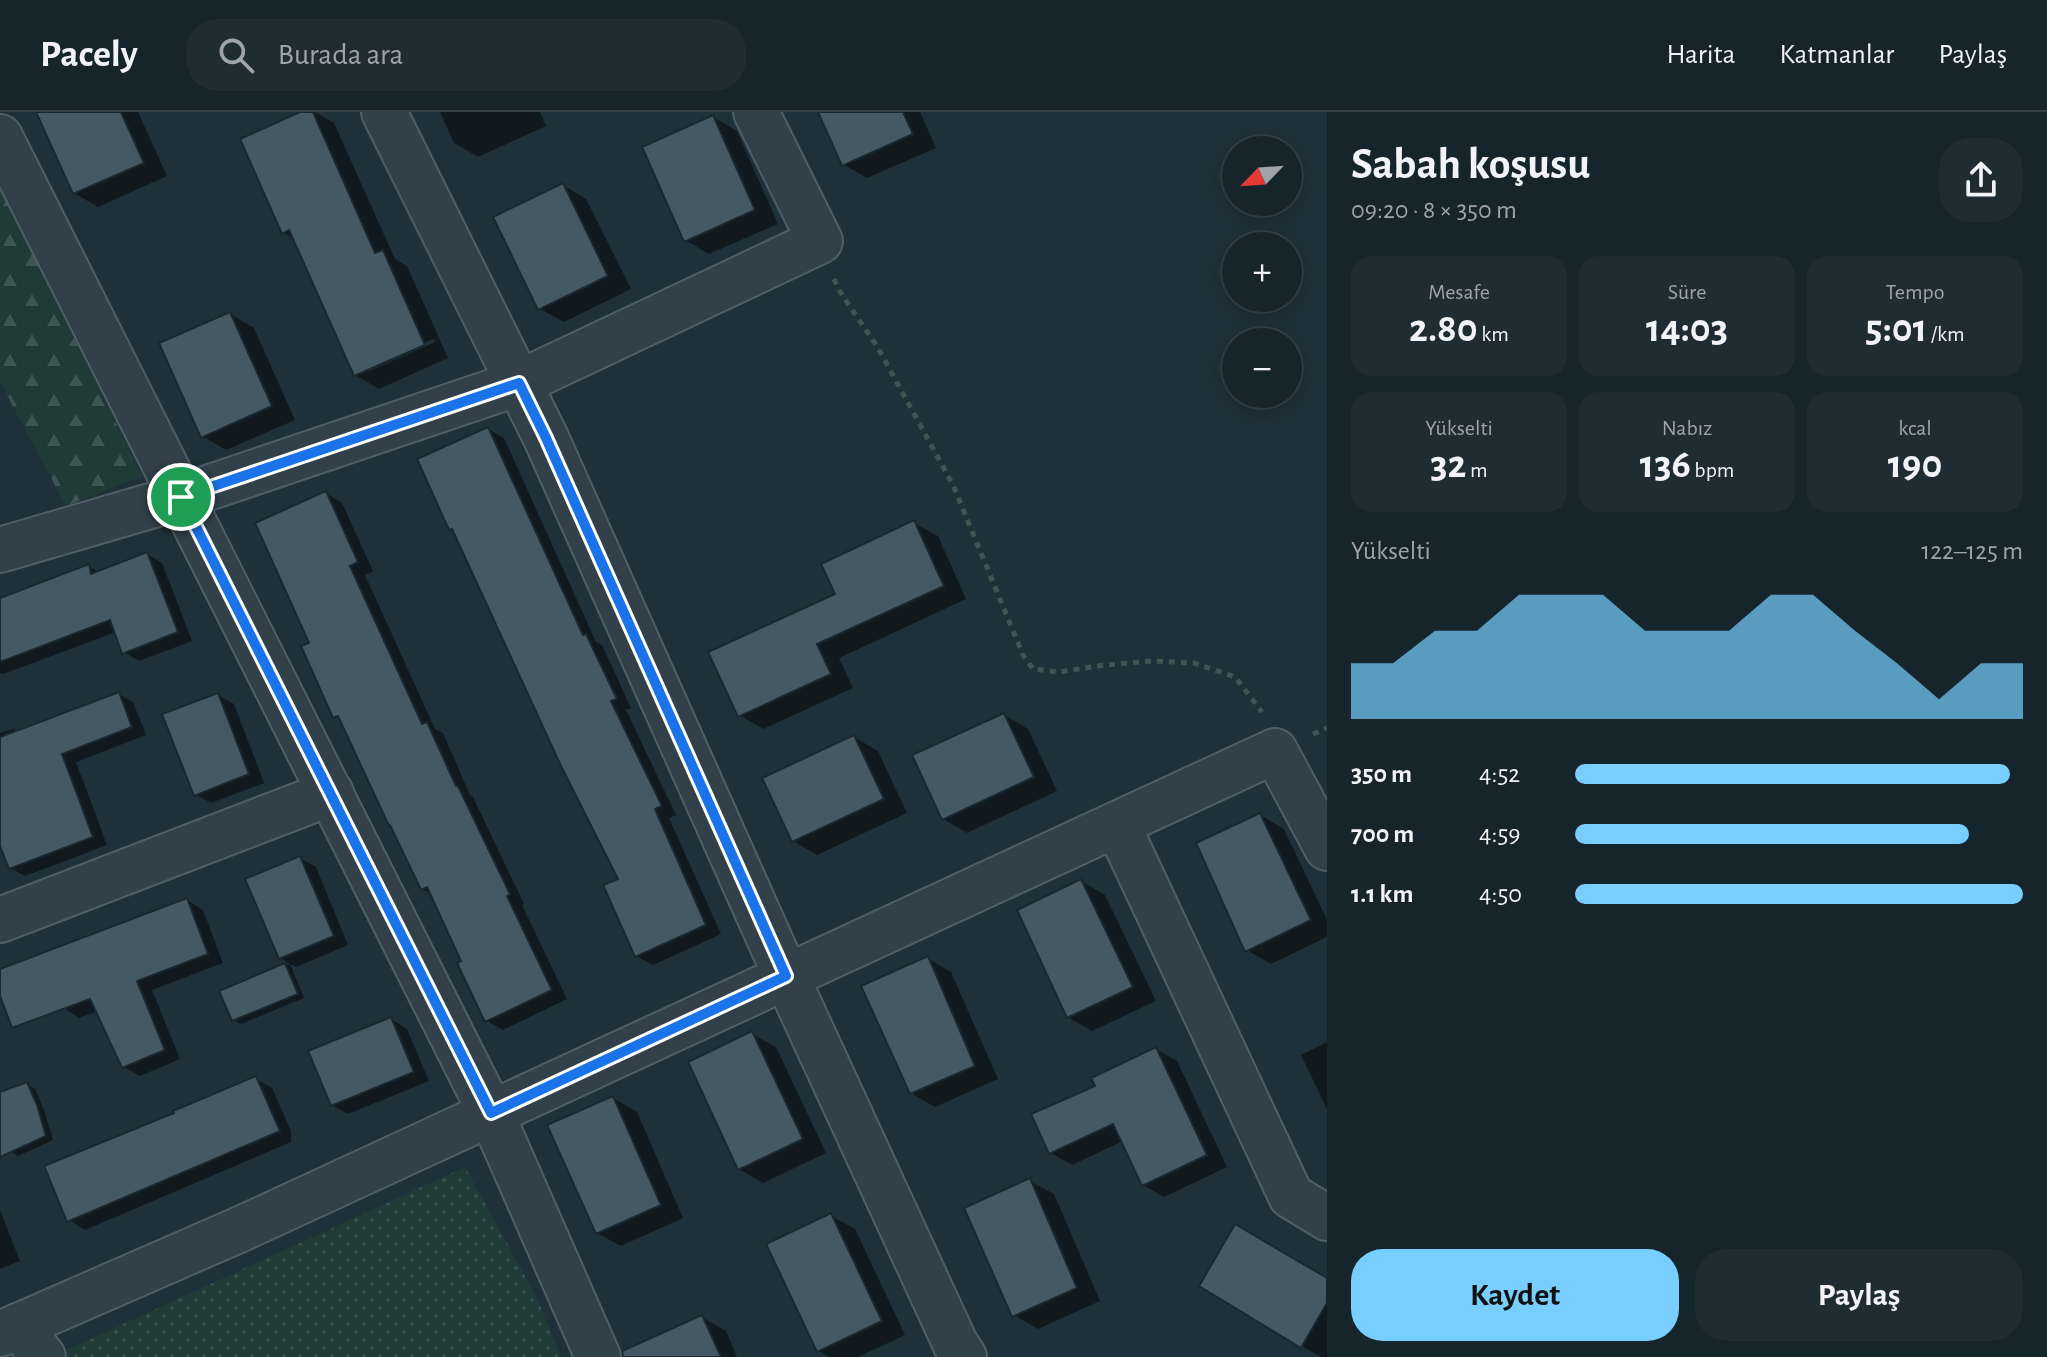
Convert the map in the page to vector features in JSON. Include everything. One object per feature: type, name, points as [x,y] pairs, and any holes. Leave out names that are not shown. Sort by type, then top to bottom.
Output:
[{"type":"street","points":[[384,112],[546,438],[786,976],[964,1357]]},
{"type":"street","points":[[0,550],[181,497],[519,383],[820,241],[756,112]]},
{"type":"street","points":[[0,137],[491,1113],[598,1357]]},
{"type":"street","points":[[21,1339],[243,1228],[1275,751],[1327,848]]},
{"type":"street","points":[[0,920],[331,793]]},
{"type":"street","points":[[1117,824],[1291,1196],[1327,1218]]},
{"type":"path","points":[[820,241],[839,290],[878,348],[953,485],[1023,655],[1033,669],[1059,672],[1152,661],[1194,663],[1235,677],[1262,710],[1275,751],[1327,728]]},
{"type":"green space","points":[[0,187],[142,476],[66,506],[0,382]]},
{"type":"green space","points":[[465,1167],[537,1298],[561,1357],[68,1357],[67,1350]]},
{"type":"building","points":[[36,112],[121,112],[144,163],[73,194]]},
{"type":"building","points":[[300,112],[313,112],[375,253],[383,250],[425,345],[354,376],[289,230],[282,234],[240,139]]},
{"type":"building","points":[[818,112],[903,112],[913,134],[842,166]]},
{"type":"building","points":[[713,115],[755,210],[684,242],[642,147]]},
{"type":"building","points":[[563,183],[608,276],[538,310],[493,217]]},
{"type":"building","points":[[230,312],[272,406],[201,438],[159,343]]},
{"type":"building","points":[[488,427],[583,635],[586,634],[617,699],[611,701],[662,806],[655,809],[706,925],[635,957],[603,885],[618,879],[561,766],[417,459]]},
{"type":"building","points":[[326,491],[358,562],[350,566],[422,724],[427,722],[510,894],[507,896],[552,990],[485,1022],[457,963],[461,961],[427,887],[421,890],[338,716],[333,718],[301,646],[309,643],[255,523]]},
{"type":"building","points":[[914,520],[944,586],[817,644],[831,674],[738,717],[708,652],[835,594],[821,564]]},
{"type":"building","points":[[147,552],[178,632],[122,654],[110,620],[0,662],[0,598],[89,564],[91,574]]},
{"type":"building","points":[[119,692],[132,727],[62,754],[93,837],[9,869],[0,846],[0,737]]},
{"type":"building","points":[[218,693],[249,774],[194,796],[162,714]]},
{"type":"building","points":[[1004,713],[1034,777],[942,820],[912,755]]},
{"type":"building","points":[[854,735],[884,799],[792,842],[762,778]]},
{"type":"building","points":[[1260,813],[1311,920],[1245,952],[1196,843]]},
{"type":"building","points":[[300,856],[334,936],[279,959],[245,879]]},
{"type":"building","points":[[1081,879],[1133,987],[1067,1018],[1017,910]]},
{"type":"building","points":[[187,898],[208,954],[137,981],[165,1050],[122,1068],[90,999],[12,1028],[0,996],[0,969]]},
{"type":"building","points":[[928,956],[975,1066],[910,1094],[861,986]]},
{"type":"building","points":[[285,963],[298,994],[232,1021],[219,991]]},
{"type":"building","points":[[391,1017],[414,1072],[331,1106],[308,1051]]},
{"type":"building","points":[[752,1031],[803,1139],[738,1170],[688,1062]]},
{"type":"building","points":[[1156,1047],[1207,1155],[1142,1186],[1113,1124],[1049,1154],[1031,1114],[1095,1086],[1091,1078]]},
{"type":"building","points":[[256,1076],[280,1131],[67,1222],[44,1166]]},
{"type":"building","points":[[27,1082],[46,1136],[0,1157],[0,1092]]},
{"type":"building","points":[[613,1096],[661,1205],[596,1234],[547,1125]]},
{"type":"building","points":[[1030,1178],[1077,1288],[1012,1317],[964,1208]]},
{"type":"building","points":[[831,1213],[882,1321],[817,1352],[766,1244]]},
{"type":"building","points":[[1235,1224],[1327,1278],[1327,1303],[1301,1348],[1199,1286]]},
{"type":"building","points":[[702,1315],[721,1357],[623,1357],[622,1351]]},
{"type":"route","points":[[519,383],[786,976],[491,1113],[181,497],[519,383]]}]
